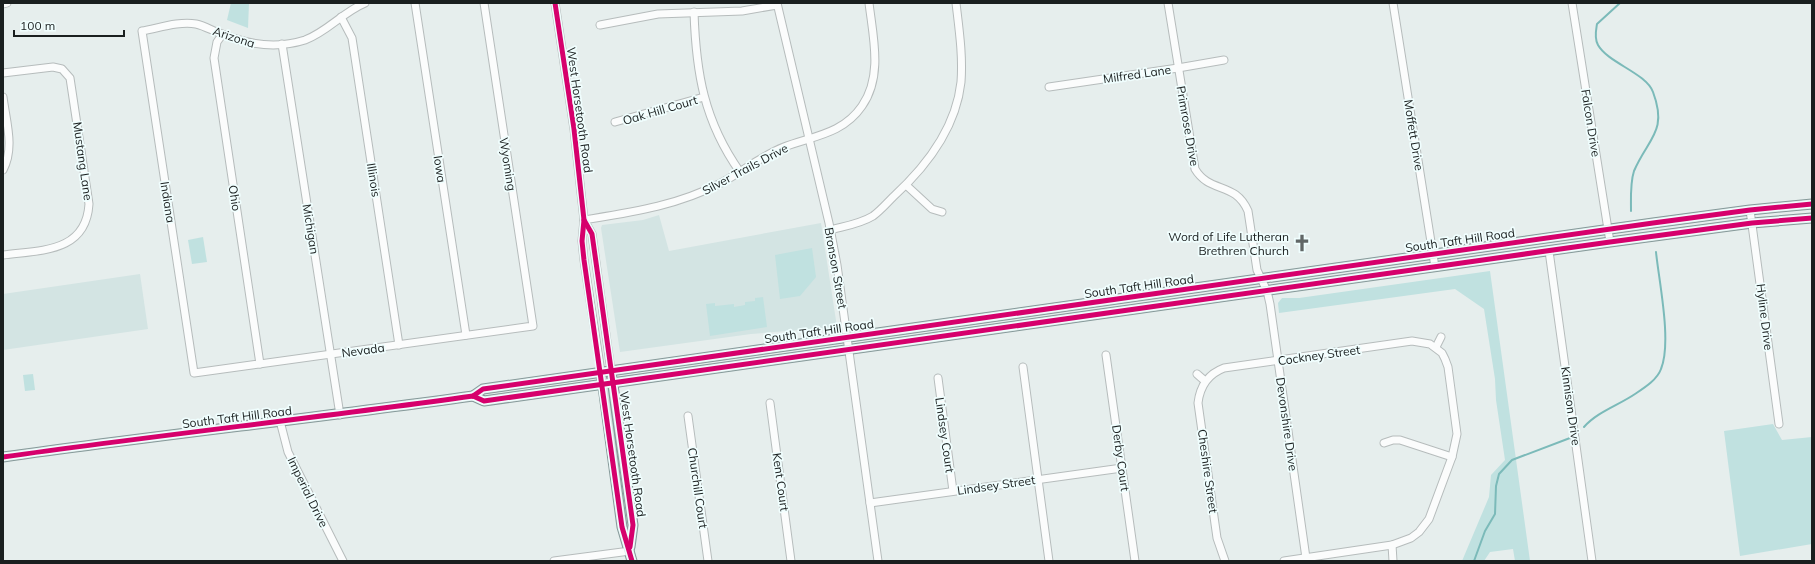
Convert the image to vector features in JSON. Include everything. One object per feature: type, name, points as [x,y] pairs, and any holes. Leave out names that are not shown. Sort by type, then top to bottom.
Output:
[{"type":"main road","name":"South Taft Hill Road","points":[[3,457],[154,436],[340,415],[473,396],[483,388],[1750,210],[1812,204]]},
{"type":"main road","name":"South Taft Hill Road","points":[[473,396],[484,401],[1610,242],[1812,218]]},
{"type":"main road","name":"West Horsetooth Road","points":[[611,370],[633,525],[630,551]]},
{"type":"main road","name":"West Horsetooth Road","points":[[601,372],[622,527],[632,561]]},
{"type":"street","points":[[3,4],[7,3]]},
{"type":"street","name":"Arizona","points":[[142,31],[185,24],[196,24],[251,44],[282,44],[304,40],[313,36],[365,3]]},
{"type":"street","name":"Iowa","points":[[415,3],[466,335]]},
{"type":"street","name":"Wyoming","points":[[484,3],[533,326]]},
{"type":"street","name":"West Horsetooth Road","points":[[555,3],[574,129],[584,220],[582,241],[601,372]]},
{"type":"street","name":"Silver Trails Drive","points":[[584,220],[637,212],[679,201],[714,186],[784,147],[827,134],[843,126],[856,114],[868,97],[874,77],[875,67],[869,3]]},
{"type":"street","points":[[830,230],[859,223],[874,215],[906,185],[930,158],[945,134],[955,109],[961,83],[962,55],[956,3]]},
{"type":"street","name":"Primrose Drive","points":[[1168,3],[1195,169],[1204,181],[1211,185],[1229,190],[1236,194],[1245,204],[1248,211],[1257,270],[1267,291]]},
{"type":"street","name":"Moffett Drive","points":[[1393,3],[1435,267]]},
{"type":"street","name":"Falcon Drive","points":[[1572,3],[1610,242]]},
{"type":"street","points":[[600,25],[658,14],[742,11],[777,4]]},
{"type":"street","name":"Bronson Street","points":[[777,4],[830,230],[848,337],[878,561]]},
{"type":"street","points":[[694,12],[695,50],[704,97],[721,140],[740,172]]},
{"type":"street","name":"Illinois","points":[[341,17],[352,38],[399,345]]},
{"type":"street","name":"Indiana","points":[[142,31],[194,373]]},
{"type":"street","name":"Ohio","points":[[222,34],[217,42],[214,58],[260,364]]},
{"type":"street","name":"Michigan","points":[[282,44],[340,415]]},
{"type":"street","name":"Milfred Lane","points":[[1049,87],[1224,60]]},
{"type":"street","name":"Mustang Lane","points":[[3,73],[53,67],[62,70],[70,78],[89,204],[89,212],[84,225],[78,235],[71,241],[56,247],[3,255]]},
{"type":"street","points":[[3,97],[10,146],[9,155],[3,170]]},
{"type":"street","name":"Oak Hill Court","points":[[615,122],[704,97]]},
{"type":"street","points":[[906,185],[932,209],[942,212]]},
{"type":"street","name":"Hyline Drive","points":[[1750,210],[1779,424]]},
{"type":"street","name":"West Horsetooth Road","points":[[584,220],[592,234],[611,370]]},
{"type":"street","name":"Kinnison Drive","points":[[1549,251],[1592,561]]},
{"type":"street","name":"Devonshire Drive","points":[[1267,291],[1306,558]]},
{"type":"street","name":"Nevada","points":[[194,373],[533,326]]},
{"type":"street","points":[[1284,561],[1392,545],[1411,538],[1419,532],[1430,519],[1452,457],[1457,434],[1448,367],[1442,353],[1436,347],[1442,337]]},
{"type":"street","name":"Cockney Street","points":[[1205,381],[1210,376],[1224,368],[1278,360],[1412,341],[1424,342],[1436,347]]},
{"type":"street","name":"Derby Court","points":[[1106,355],[1135,561]]},
{"type":"street","points":[[1023,367],[1049,561]]},
{"type":"street","points":[[1197,374],[1205,381]]},
{"type":"street","name":"Lindsey Court","points":[[938,378],[953,491]]},
{"type":"street","name":"Cheshire Street","points":[[1205,381],[1201,389],[1198,403],[1217,538],[1225,561]]},
{"type":"street","name":"Kent Court","points":[[770,403],[791,561]]},
{"type":"street","name":"Churchill Court","points":[[688,416],[708,561]]},
{"type":"street","name":"Imperial Drive","points":[[280,421],[288,452],[343,561]]},
{"type":"street","points":[[1384,443],[1393,440],[1400,440],[1452,457]]},
{"type":"street","name":"Lindsey Street","points":[[870,502],[1122,468]]},
{"type":"street","points":[[1392,545],[1393,561]]},
{"type":"street","points":[[554,561],[630,551]]},
{"type":"shaded area","points":[[231,3],[249,3],[248,28],[227,20]]},
{"type":"shaded area","points":[[659,215],[669,251],[821,223],[837,327],[751,334],[620,352],[601,228],[602,225],[643,220]]},
{"type":"shaded area","points":[[203,237],[207,262],[192,264],[188,240]]},
{"type":"shaded area","points":[[812,248],[816,277],[800,296],[780,299],[775,255]]},
{"type":"shaded area","points":[[1490,271],[1530,561],[1515,561],[1513,549],[1490,552],[1484,561],[1462,561],[1489,497],[1491,475],[1505,460],[1496,400],[1495,379],[1484,309],[1455,289],[1279,313],[1278,303],[1282,298],[1299,298]]},
{"type":"shaded area","points":[[140,274],[148,329],[3,350],[3,294]]},
{"type":"shaded area","points":[[763,297],[767,327],[710,336],[706,304],[715,303],[715,306],[734,304],[734,307],[745,305],[745,302],[755,301],[755,298]]},
{"type":"shaded area","points":[[33,374],[35,390],[25,391],[23,375]]},
{"type":"shaded area","points":[[1773,424],[1782,440],[1812,437],[1812,544],[1740,556],[1724,431]]},
{"type":"waterway","points":[[1620,3],[1597,24],[1596,40],[1598,45],[1610,57],[1643,79],[1649,85],[1653,92],[1657,106],[1658,117],[1654,134],[1634,171],[1631,186],[1631,211]]},
{"type":"waterway","points":[[1584,427],[1595,417],[1629,398],[1646,386],[1657,377],[1661,369],[1664,357],[1665,328],[1656,252]]},
{"type":"waterway","points":[[1474,561],[1485,531],[1495,514],[1496,486],[1499,474],[1512,460],[1570,438]]},
{"type":"cycle path","points":[[555,3],[574,129],[584,220],[582,241],[584,260],[622,527],[632,561]]},
{"type":"cycle path","points":[[473,396],[483,389],[1653,223],[1750,210],[1812,204]]},
{"type":"cycle path","points":[[3,457],[473,396],[484,401],[1610,242],[1752,223],[1812,218]]},
{"type":"cycle path","points":[[584,220],[592,234],[633,525],[630,547]]},
{"type":"place","name":"Word of Life Lutheran Brethren Church","points":[[1302,243]]}]
